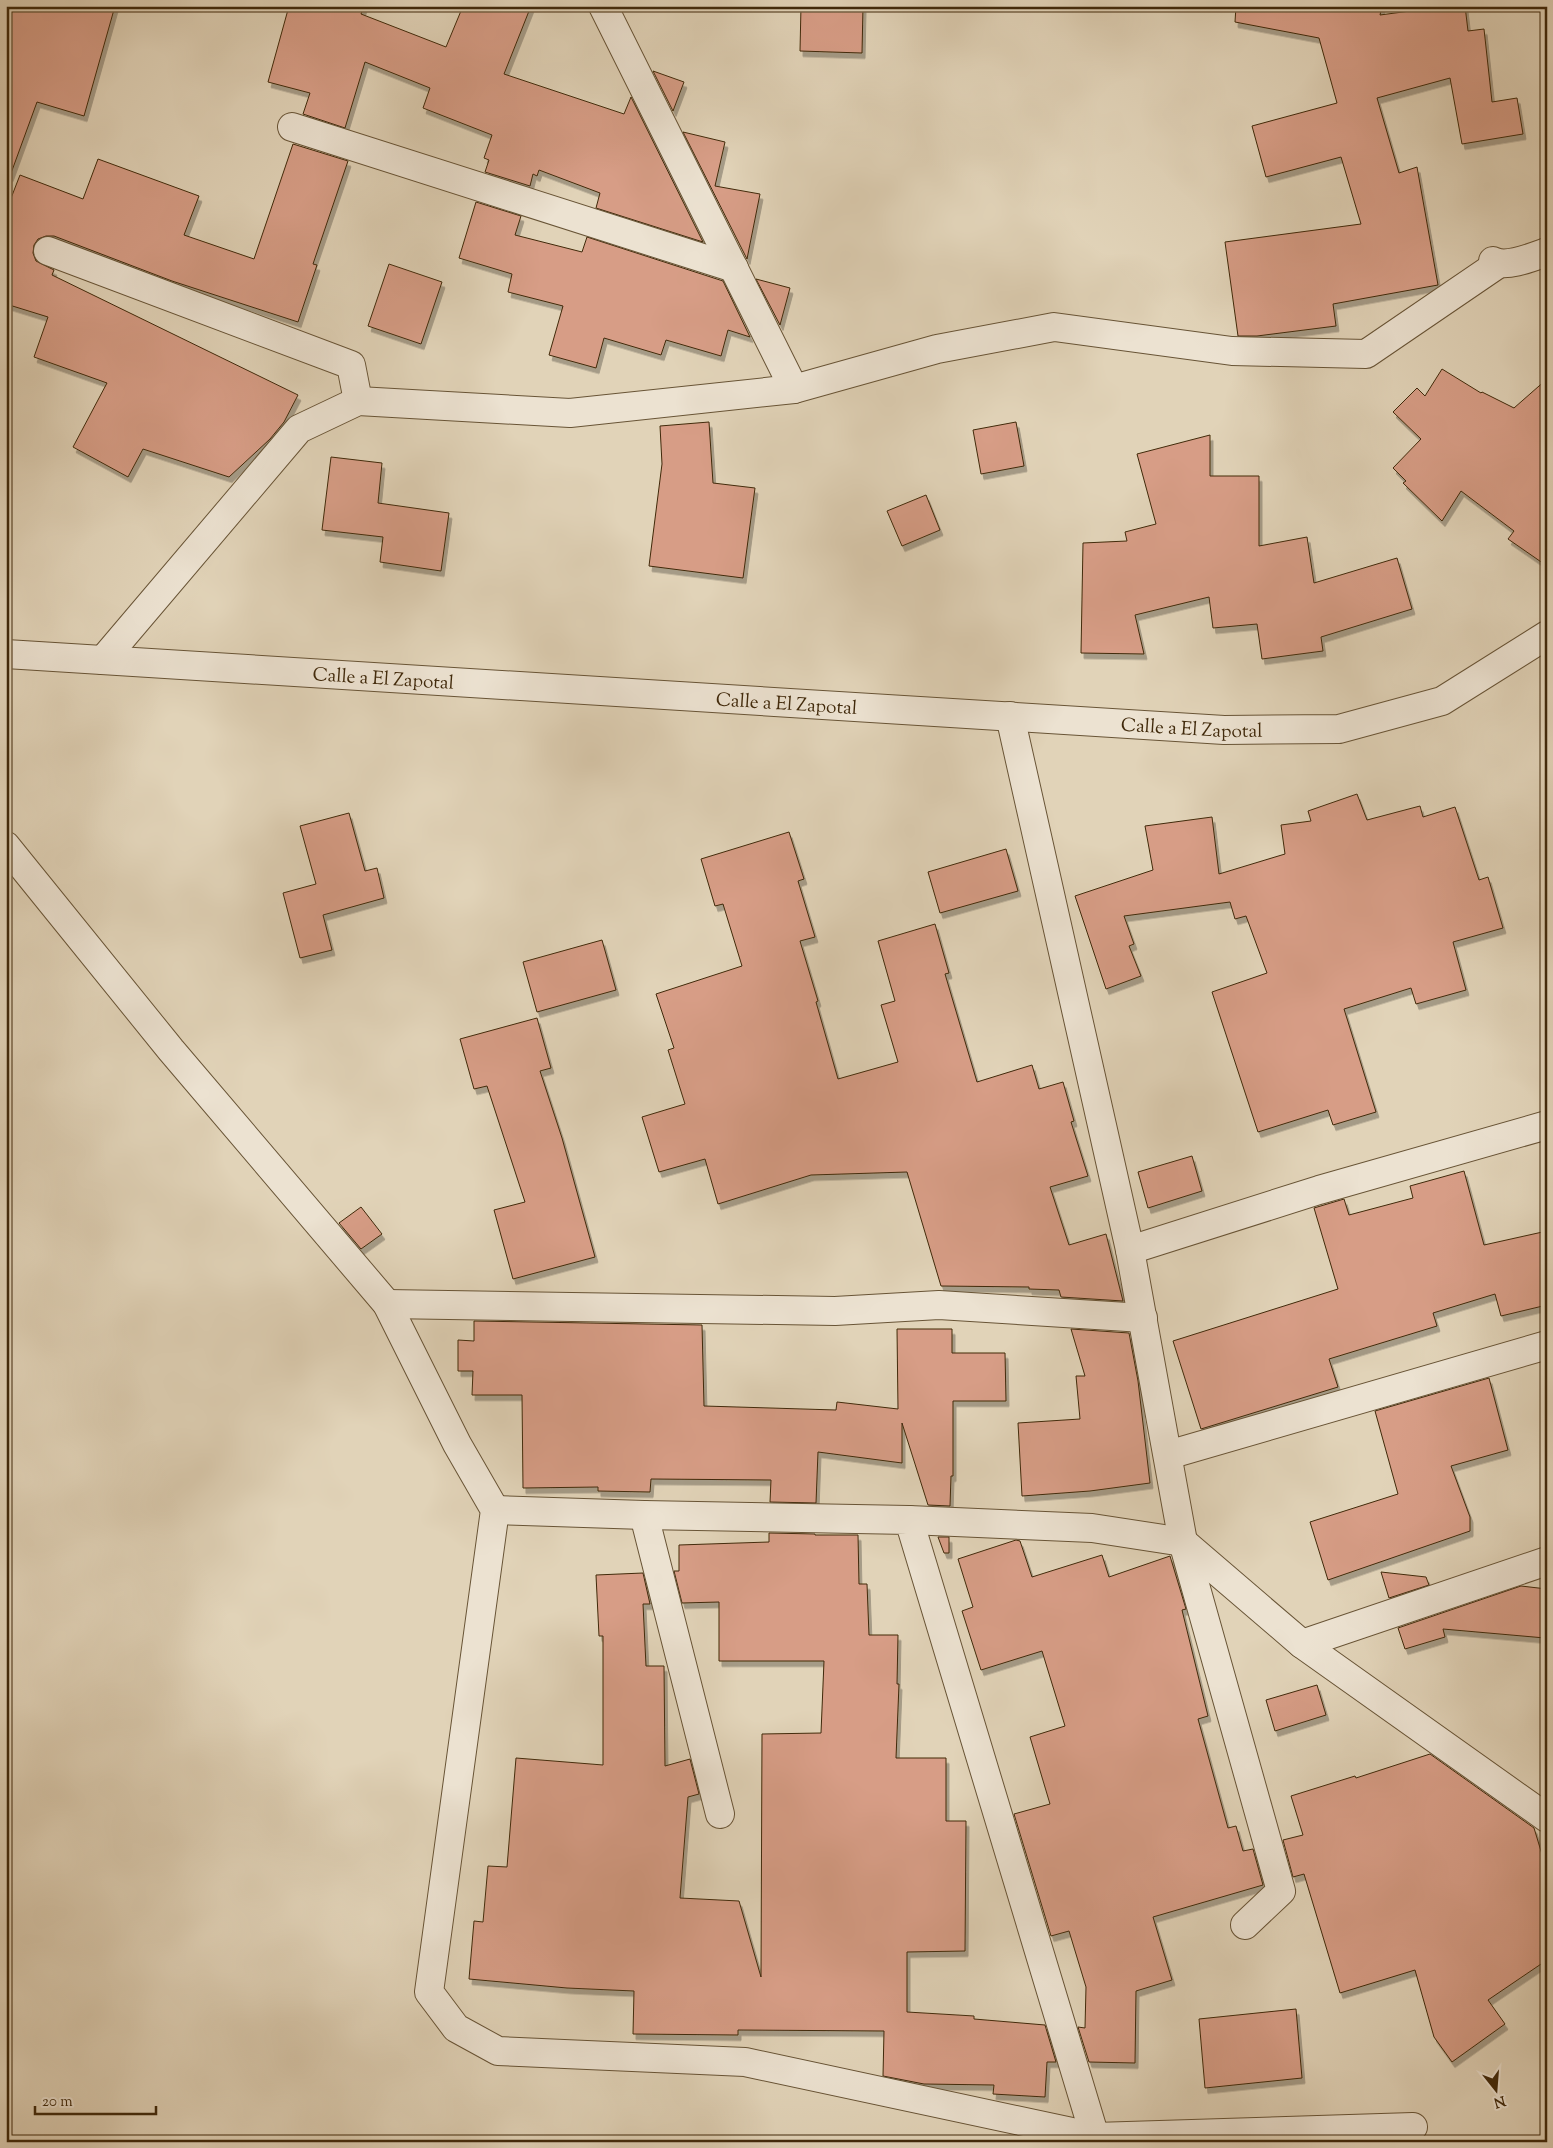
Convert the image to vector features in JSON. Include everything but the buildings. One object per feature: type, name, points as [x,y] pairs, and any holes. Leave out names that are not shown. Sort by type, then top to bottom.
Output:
[{"type":"street","points":[[603,6],[794,389]]},
{"type":"street","points":[[292,127],[734,268]]},
{"type":"street","points":[[48,251],[351,365],[358,402]]},
{"type":"street","points":[[103,660],[299,429],[358,402],[570,413],[794,389],[938,349],[1054,327],[1232,351],[1366,354],[1495,262],[1523,260],[1547,252]]},
{"type":"street","name":"Calle a El Zapotal","points":[[6,654],[1224,730],[1339,729],[1442,701],[1547,635]]},
{"type":"street","points":[[1010,716],[1130,1250],[1183,1542],[1280,1891],[1245,1925]]},
{"type":"street","points":[[6,846],[172,1050],[387,1304],[457,1444],[495,1510],[430,1992],[456,2028],[498,2051],[745,2062],[1095,2137],[1413,2127]]},
{"type":"street","points":[[1130,1250],[1319,1190],[1547,1125]]},
{"type":"street","points":[[387,1304],[836,1311],[939,1305],[1143,1318]]},
{"type":"street","points":[[1168,1455],[1547,1345]]},
{"type":"street","points":[[495,1510],[909,1520],[1092,1528],[1183,1542],[1302,1644],[1547,1818]]},
{"type":"street","points":[[644,1515],[720,1814]]},
{"type":"street","points":[[909,1520],[1095,2137]]},
{"type":"street","points":[[1302,1644],[1547,1560]]}]
